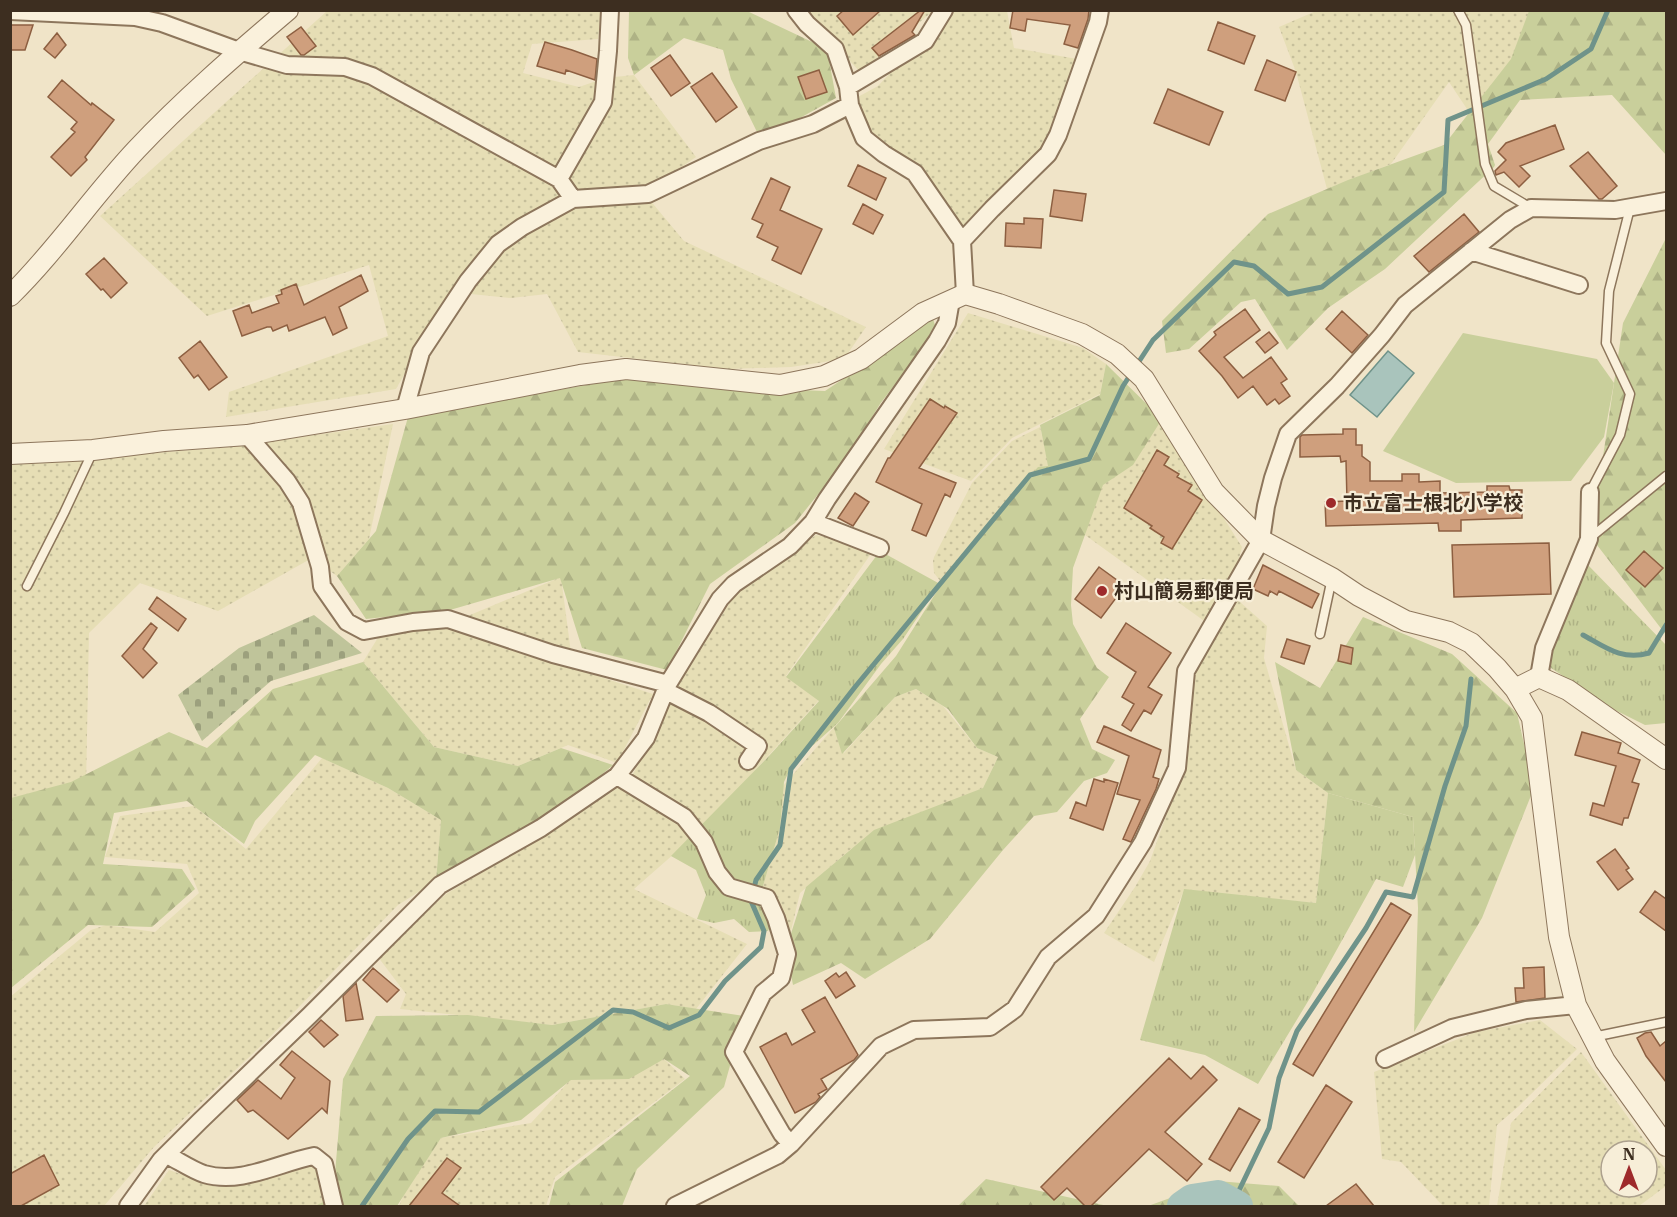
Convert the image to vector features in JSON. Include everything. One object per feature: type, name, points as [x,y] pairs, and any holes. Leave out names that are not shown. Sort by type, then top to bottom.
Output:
[{"type":"street","points":[[10,296],[48,256],[135,152],[239,51],[288,10]]},
{"type":"street","points":[[560,180],[603,102],[610,10]]},
{"type":"street","points":[[128,1206],[167,1155],[200,1120],[310,1015],[440,885],[541,828],[617,776],[646,738],[667,688],[720,599],[734,585],[790,546],[813,522],[937,341],[958,297],[962,241],[915,173],[884,154],[864,138],[850,105],[848,87],[835,49],[807,24],[796,10]]},
{"type":"street","points":[[848,87],[925,40],[944,10]]},
{"type":"street","points":[[962,241],[1048,154],[1058,135],[1076,87],[1100,10]]},
{"type":"street","points":[[10,11],[135,17],[162,23],[239,51],[287,65],[345,68],[372,76],[560,180],[573,199]]},
{"type":"street","points":[[405,409],[421,352],[468,281],[498,244],[522,227],[573,199],[648,194],[759,141],[813,124],[850,105]]},
{"type":"street","points":[[675,1206],[778,1155],[791,1144],[881,1046],[914,1030],[990,1027],[1015,1009],[1048,957],[1096,916],[1143,842],[1177,768],[1186,671],[1261,540],[1273,478],[1288,434],[1337,386],[1405,305],[1510,220],[1531,208],[1615,210],[1666,201]]},
{"type":"street","points":[[1471,251],[1579,285]]},
{"type":"street","points":[[10,454],[93,450],[164,441],[247,435],[405,409],[580,375],[626,369],[780,385],[824,376],[861,359],[923,313],[958,297],[999,304],[1082,334],[1117,354],[1144,379],[1214,492],[1261,540],[1406,621],[1449,632],[1471,643],[1515,689],[1532,718],[1559,937],[1576,1005],[1605,1061],[1666,1146]]},
{"type":"street","points":[[247,435],[287,482],[301,504],[320,567],[322,586],[347,622],[364,631],[413,622],[448,619],[553,654],[667,688],[758,746],[748,761]]},
{"type":"street","points":[[1539,677],[1544,648],[1589,539],[1590,492]]},
{"type":"street","points":[[813,522],[880,548]]},
{"type":"street","points":[[1515,689],[1539,677]]},
{"type":"street","points":[[1539,677],[1568,690],[1666,759]]},
{"type":"street","points":[[617,776],[684,818],[704,842],[717,872],[729,887],[767,898],[787,954],[781,978],[763,993],[734,1052],[782,1134],[791,1144]]},
{"type":"street","points":[[1385,1059],[1452,1028],[1526,1010],[1576,1005]]},
{"type":"street","points":[[167,1155],[203,1174],[226,1178],[255,1173],[314,1156],[324,1164],[334,1206]]},
{"type":"lane","points":[[1458,10],[1466,25],[1485,164],[1494,186],[1531,208]]},
{"type":"lane","points":[[1590,492],[1620,435],[1630,394],[1606,343],[1609,291],[1630,207]]},
{"type":"lane","points":[[27,586],[93,450]]},
{"type":"lane","points":[[1589,539],[1666,476]]},
{"type":"lane","points":[[1320,634],[1332,578]]},
{"type":"lane","points":[[1593,1038],[1666,1022]]},
{"type":"shaded area","points":[[327,11],[601,11],[598,39],[532,44],[523,73],[579,87],[605,78],[634,75],[696,157],[644,193],[684,241],[866,327],[844,359],[791,367],[728,369],[578,352],[547,294],[511,298],[471,294],[447,299],[396,389],[226,417],[229,392],[388,336],[369,265],[207,316],[100,216]]},
{"type":"shaded area","points":[[804,11],[933,11],[860,72]]},
{"type":"shaded area","points":[[948,11],[1007,11],[1014,48],[1077,59],[1042,149],[965,237],[923,172],[863,142],[856,98],[878,86]]},
{"type":"shaded area","points":[[1316,11],[1537,11],[1530,50],[1469,112],[1449,82],[1391,164],[1327,189],[1296,72],[1279,27]]},
{"type":"shaded area","points":[[968,313],[1083,348],[1106,364],[1100,394],[1012,438],[971,481],[884,449]]},
{"type":"shaded area","points":[[1162,420],[1242,547],[1230,593],[1267,626],[1264,658],[1296,770],[1328,793],[1316,903],[1184,890],[1154,962],[1104,933],[1150,861],[1187,757],[1190,676],[1207,623],[1085,535],[1098,481]]},
{"type":"shaded area","points":[[393,424],[369,539],[337,576],[312,558],[218,611],[140,583],[89,633],[86,786],[11,802],[11,465],[228,447]]},
{"type":"shaded area","points":[[1040,427],[1049,467],[1027,479],[941,582],[934,573],[934,557],[972,483],[1012,441]]},
{"type":"shaded area","points":[[816,535],[875,548],[786,676],[819,700],[699,832],[634,889],[747,944],[696,1009],[666,1004],[552,1025],[400,1009],[406,994],[378,957],[446,894],[533,842],[631,778],[675,690],[737,591]]},
{"type":"shaded area","points":[[561,577],[573,668],[653,694],[617,763],[568,745],[518,766],[434,747],[363,662],[379,636],[451,623]]},
{"type":"shaded area","points":[[916,689],[943,706],[977,748],[998,757],[983,788],[851,849],[800,893],[788,943],[761,893],[780,828],[783,786],[836,725],[844,753],[895,697]]},
{"type":"shaded area","points":[[322,758],[388,788],[441,820],[436,881],[398,905],[266,1041],[154,1147],[104,1206],[11,1206],[10,997],[91,930],[106,925],[155,932],[199,893],[187,864],[105,857],[120,816],[194,806],[246,849]]},
{"type":"shaded area","points":[[1540,1020],[1577,1049],[1497,1125],[1489,1206],[1443,1206],[1401,1162],[1382,1159],[1374,1072],[1476,1032]]},
{"type":"shaded area","points":[[1581,1052],[1644,1139],[1599,1139],[1599,1199],[1648,1199],[1639,1206],[1497,1206],[1511,1123]]},
{"type":"shaded area","points":[[664,1059],[685,1079],[555,1177],[546,1206],[399,1206],[404,1194],[441,1138],[531,1123],[571,1079],[617,1079]]},
{"type":"shaded area","points":[[1659,1160],[1666,1170],[1666,1186],[1659,1191]]},
{"type":"shaded area","points":[[304,1162],[321,1173],[328,1200],[315,1206],[144,1206],[169,1170],[218,1187]]},
{"type":"green space","points":[[629,11],[747,11],[827,49],[836,98],[780,129],[757,132],[731,79],[723,50],[684,38],[634,75],[628,58]]},
{"type":"green space","points":[[1529,11],[1666,11],[1666,155],[1612,95],[1520,100],[1488,144],[1494,167],[1385,269],[1328,308],[1287,350],[1255,299],[1241,302],[1189,349],[1166,353],[1162,321],[1268,214],[1348,180],[1444,145],[1511,59]]},
{"type":"green space","points":[[1666,238],[1666,635],[1597,545],[1598,490],[1623,323]]},
{"type":"green space","points":[[933,319],[935,325],[918,354],[880,404],[848,457],[795,523],[710,584],[667,670],[582,648],[560,578],[450,610],[366,619],[337,576],[376,531],[408,417],[631,377],[746,388],[825,391]]},
{"type":"green space","points":[[1463,333],[1597,359],[1614,383],[1604,437],[1571,481],[1456,483],[1383,451]]},
{"type":"green space","points":[[1106,364],[1162,419],[1133,465],[1103,485],[1073,568],[1071,605],[1073,624],[1097,668],[1109,677],[1080,719],[1092,749],[1115,760],[1107,773],[1084,781],[1057,812],[1034,816],[930,939],[865,979],[841,963],[793,985],[786,949],[806,887],[874,830],[983,788],[998,757],[977,748],[948,709],[916,689],[895,697],[842,754],[834,728],[896,656],[944,580],[1038,467],[1048,466],[1040,425],[1100,395]]},
{"type":"green space","points":[[880,551],[940,584],[903,639],[881,664],[838,723],[793,763],[784,782],[780,828],[761,893],[775,916],[768,931],[749,932],[734,919],[714,923],[697,919],[706,895],[696,870],[671,856],[819,701],[786,677]]},
{"type":"green space","points":[[1587,564],[1666,645],[1666,723],[1645,725],[1613,709],[1551,668],[1549,649]]},
{"type":"green space","points":[[314,615],[362,653],[271,681],[202,741],[178,695],[239,648]]},
{"type":"green space","points":[[1363,617],[1452,654],[1517,713],[1534,788],[1482,918],[1414,1032],[1418,908],[1413,817],[1328,793],[1296,770],[1275,662],[1320,688]]},
{"type":"green space","points":[[363,662],[434,747],[518,766],[561,748],[613,765],[571,801],[436,881],[441,820],[388,788],[315,755],[255,821],[244,844],[187,801],[114,813],[103,864],[182,869],[195,889],[152,927],[88,925],[11,988],[11,798],[71,782],[169,732],[207,748],[273,689]]},
{"type":"green space","points":[[1328,793],[1413,817],[1415,855],[1403,887],[1376,879],[1310,998],[1258,1084],[1205,1055],[1140,1040],[1184,889],[1316,903]]},
{"type":"green space","points":[[666,1004],[744,1016],[724,1087],[637,1169],[622,1206],[549,1206],[555,1182],[690,1076],[664,1059],[629,1079],[571,1080],[521,1120],[441,1138],[397,1206],[315,1206],[333,1197],[343,1079],[376,1016],[468,1015],[552,1025]]},
{"type":"green space","points":[[986,1179],[1108,1206],[958,1206]]},
{"type":"green space","points":[[1217,1181],[1279,1186],[1299,1206],[1148,1206]]},
{"type":"water","points":[[1388,351],[1414,373],[1377,417],[1350,395]]},
{"type":"building","points":[[844,10],[881,10],[853,35],[837,16]]},
{"type":"building","points":[[921,10],[925,10],[912,32],[915,35],[879,56],[872,48]]},
{"type":"building","points":[[1013,10],[1089,10],[1078,48],[1064,44],[1070,25],[1027,19],[1025,31],[1010,28]]},
{"type":"building","points":[[1218,22],[1255,36],[1244,64],[1208,50]]},
{"type":"building","points":[[10,25],[33,25],[25,50],[10,50]]},
{"type":"building","points":[[301,27],[316,46],[304,55],[301,55],[287,37]]},
{"type":"building","points":[[57,33],[66,45],[55,58],[44,49]]},
{"type":"building","points":[[545,42],[597,59],[595,80],[566,70],[565,74],[537,66]]},
{"type":"building","points":[[670,55],[690,83],[671,96],[651,68]]},
{"type":"building","points":[[1267,60],[1296,72],[1285,101],[1255,90]]},
{"type":"building","points":[[819,70],[827,92],[806,99],[798,77]]},
{"type":"building","points":[[712,73],[737,107],[716,122],[691,87]]},
{"type":"building","points":[[62,80],[91,105],[92,103],[114,120],[85,157],[87,160],[71,176],[51,157],[75,132],[71,129],[77,122],[48,97]]},
{"type":"building","points":[[1168,89],[1223,112],[1209,145],[1154,123]]},
{"type":"building","points":[[1555,125],[1564,149],[1520,166],[1530,176],[1519,187],[1504,172],[1496,175],[1495,171],[1506,160],[1498,152],[1506,143]]},
{"type":"building","points":[[1588,152],[1617,186],[1602,199],[1599,199],[1570,166]]},
{"type":"building","points":[[858,165],[886,178],[876,200],[848,186]]},
{"type":"building","points":[[771,178],[790,187],[780,210],[822,229],[801,274],[772,260],[778,247],[757,237],[763,224],[752,219]]},
{"type":"building","points":[[1054,190],[1086,194],[1082,221],[1050,216]]},
{"type":"building","points":[[863,204],[883,215],[873,234],[853,224]]},
{"type":"building","points":[[1464,214],[1479,232],[1429,272],[1414,256]]},
{"type":"building","points":[[1024,218],[1043,219],[1041,248],[1005,246],[1006,223],[1024,224]]},
{"type":"building","points":[[104,258],[127,283],[111,298],[86,274]]},
{"type":"building","points":[[361,275],[368,291],[339,307],[347,328],[333,335],[325,317],[289,331],[287,325],[273,331],[271,327],[267,327],[242,336],[233,311],[249,305],[252,313],[279,303],[276,296],[282,294],[281,290],[296,284],[304,305]]},
{"type":"building","points":[[1245,309],[1260,330],[1224,357],[1243,378],[1271,357],[1287,379],[1281,383],[1290,396],[1279,404],[1275,399],[1267,405],[1253,386],[1238,398],[1199,351],[1216,335],[1214,332]]},
{"type":"building","points":[[1342,311],[1368,335],[1352,353],[1326,329]]},
{"type":"building","points":[[1269,332],[1278,343],[1265,353],[1256,342]]},
{"type":"building","points":[[200,341],[227,377],[209,390],[198,375],[194,378],[179,358]]},
{"type":"building","points":[[930,399],[957,413],[919,468],[956,483],[950,497],[945,494],[926,536],[912,530],[922,504],[876,482],[888,458]]},
{"type":"building","points":[[1343,429],[1356,429],[1356,445],[1362,445],[1362,456],[1370,462],[1370,481],[1402,481],[1402,474],[1419,474],[1419,482],[1440,481],[1440,493],[1487,492],[1487,486],[1509,486],[1510,490],[1522,490],[1522,518],[1461,520],[1461,531],[1439,531],[1438,523],[1326,526],[1325,502],[1347,501],[1346,461],[1341,462],[1340,456],[1300,457],[1300,437],[1302,435],[1343,434]]},
{"type":"building","points":[[1157,450],[1169,457],[1164,465],[1179,474],[1177,477],[1192,485],[1188,491],[1202,500],[1172,549],[1161,543],[1164,537],[1150,528],[1152,526],[1124,508]]},
{"type":"building","points":[[855,493],[869,502],[853,526],[838,518]]},
{"type":"building","points":[[1549,543],[1551,594],[1454,597],[1452,545]]},
{"type":"building","points":[[1644,551],[1663,568],[1645,587],[1626,570]]},
{"type":"building","points":[[1263,565],[1319,594],[1312,608],[1279,591],[1277,595],[1270,591],[1268,596],[1253,589]]},
{"type":"building","points":[[1099,567],[1125,586],[1101,618],[1075,599]]},
{"type":"building","points":[[157,597],[186,619],[178,631],[149,609]]},
{"type":"building","points":[[151,623],[157,628],[143,649],[157,663],[143,678],[122,656]]},
{"type":"building","points":[[1126,623],[1171,653],[1148,687],[1162,695],[1151,714],[1144,710],[1131,731],[1122,725],[1134,704],[1122,697],[1136,672],[1107,653]]},
{"type":"building","points":[[1287,639],[1310,646],[1304,664],[1281,657]]},
{"type":"building","points":[[1341,645],[1353,648],[1351,664],[1338,661]]},
{"type":"building","points":[[1104,726],[1161,750],[1153,777],[1159,779],[1156,789],[1131,842],[1123,839],[1140,800],[1117,794],[1129,756],[1097,742]]},
{"type":"building","points":[[1582,732],[1621,743],[1618,753],[1640,760],[1632,782],[1639,784],[1628,818],[1624,818],[1622,825],[1590,815],[1593,803],[1604,806],[1616,766],[1575,755]]},
{"type":"building","points":[[1094,779],[1118,783],[1103,830],[1070,818],[1076,802],[1086,806]]},
{"type":"building","points":[[1615,849],[1629,868],[1626,870],[1633,879],[1618,890],[1597,862]]},
{"type":"building","points":[[1655,891],[1666,899],[1666,931],[1640,912]]},
{"type":"building","points":[[1391,903],[1411,915],[1313,1076],[1293,1064]]},
{"type":"building","points":[[1544,967],[1545,998],[1516,1002],[1515,988],[1524,988],[1523,968]]},
{"type":"building","points":[[373,968],[399,990],[387,1002],[363,980]]},
{"type":"building","points":[[846,972],[855,986],[836,998],[825,981],[836,973],[839,977]]},
{"type":"building","points":[[356,983],[363,1019],[346,1021],[343,996]]},
{"type":"building","points":[[825,997],[858,1055],[854,1060],[821,1079],[827,1089],[818,1094],[820,1097],[816,1102],[795,1113],[760,1047],[786,1033],[792,1045],[815,1032],[802,1010]]},
{"type":"building","points":[[321,1020],[338,1035],[324,1047],[309,1032]]},
{"type":"building","points":[[1651,1032],[1660,1046],[1666,1041],[1666,1082],[1646,1056],[1637,1038]]},
{"type":"building","points":[[292,1051],[330,1081],[327,1113],[322,1108],[288,1139],[253,1110],[248,1112],[237,1100],[258,1080],[281,1099],[295,1078],[280,1065]]},
{"type":"building","points":[[1169,1058],[1191,1079],[1203,1066],[1217,1080],[1165,1132],[1202,1164],[1187,1181],[1149,1149],[1091,1206],[1085,1206],[1067,1188],[1054,1200],[1041,1187]]},
{"type":"building","points":[[1326,1085],[1352,1102],[1304,1178],[1278,1162]]},
{"type":"building","points":[[1239,1108],[1260,1120],[1230,1171],[1209,1159]]},
{"type":"building","points":[[44,1155],[59,1185],[21,1206],[10,1206],[10,1174]]},
{"type":"building","points":[[447,1158],[461,1168],[442,1193],[460,1206],[409,1206]]},
{"type":"building","points":[[1356,1184],[1374,1206],[1326,1206]]},
{"type":"waterway","points":[[362,1206],[408,1139],[435,1111],[479,1112],[613,1010],[633,1012],[669,1028],[699,1015],[725,981],[761,947],[764,931],[751,901],[756,880],[780,845],[791,769],[855,687],[1030,475],[1089,459],[1123,386],[1153,340],[1234,262],[1254,266],[1288,294],[1322,287],[1444,192],[1448,120],[1546,79],[1591,49],[1608,10]]},
{"type":"waterway","points":[[1583,635],[1614,652],[1639,655],[1649,653],[1666,625]]},
{"type":"waterway","points":[[1233,1203],[1269,1128],[1279,1078],[1297,1031],[1366,928],[1386,892],[1413,897],[1445,786],[1466,726],[1471,679]]},
{"type":"waterway","points":[[1182,1206],[1192,1199],[1218,1195],[1238,1206]]},
{"type":"place","name":"市立富士根北小学校","points":[[1331,503]]},
{"type":"place","name":"村山簡易郵便局","points":[[1102,591]]}]
